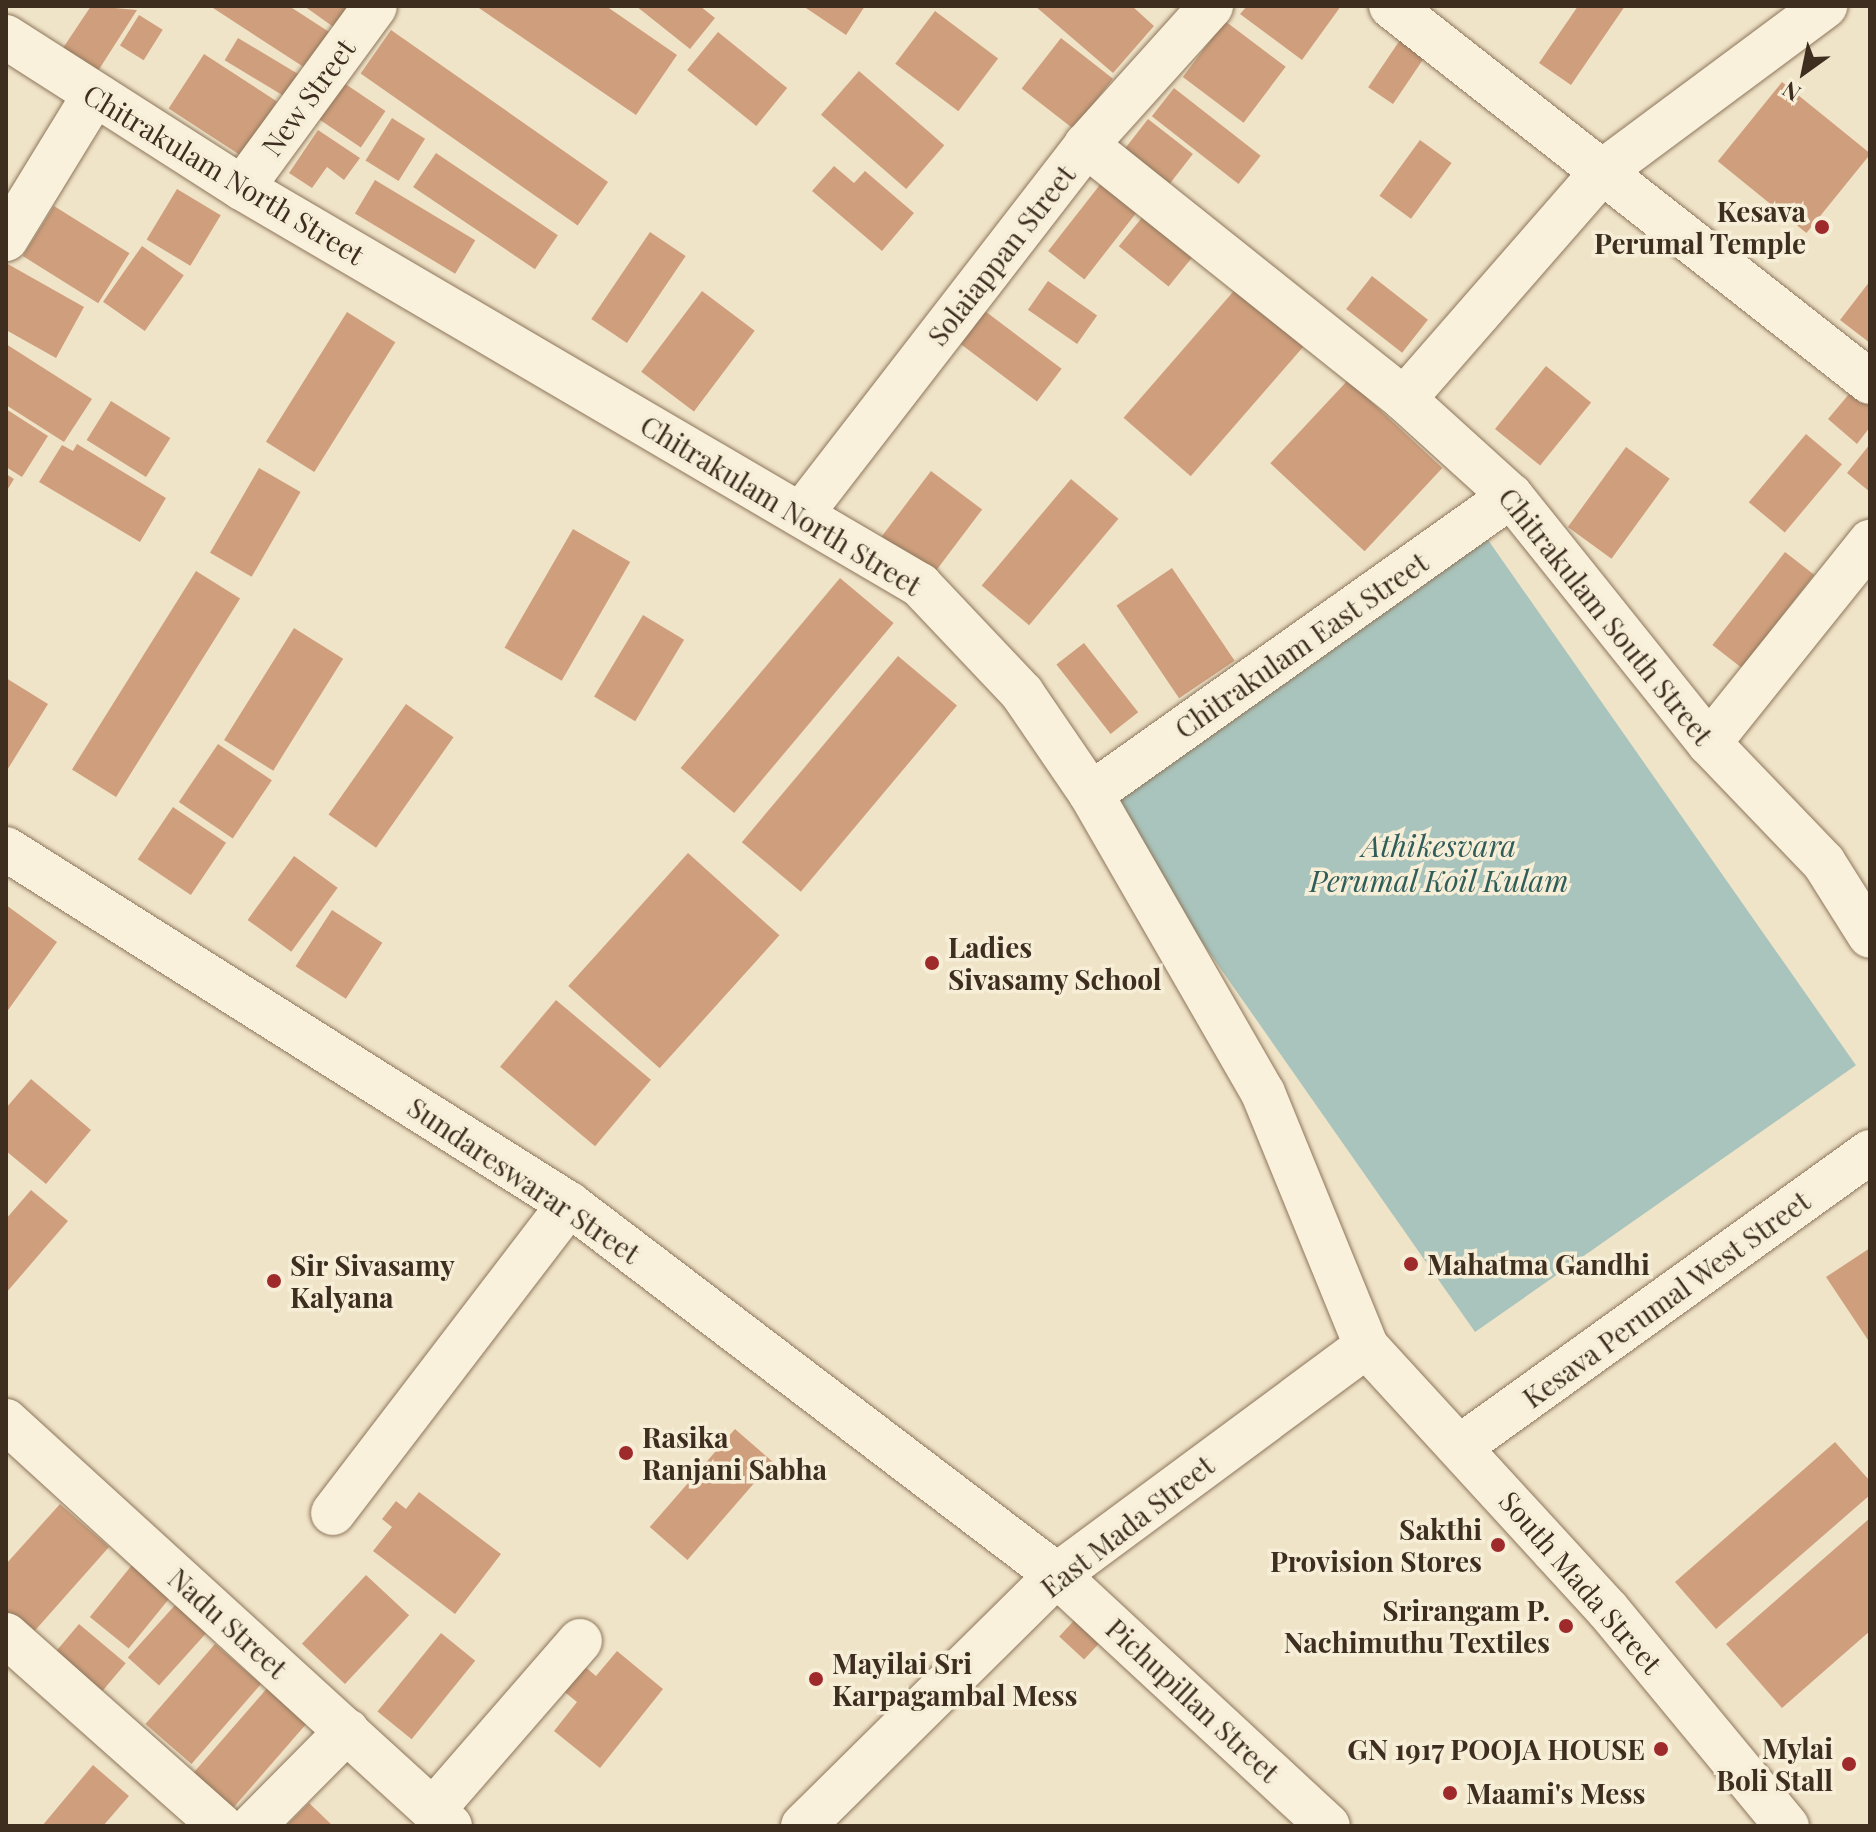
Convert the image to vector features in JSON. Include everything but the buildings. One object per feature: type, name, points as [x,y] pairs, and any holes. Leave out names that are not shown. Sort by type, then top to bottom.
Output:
[{"type":"street","name":"New Street","points":[[242,188],[375,6]]},
{"type":"street","name":"Solaiappan Street","points":[[802,513],[1086,145],[1211,6]]},
{"type":"street","points":[[1391,6],[1870,382]]},
{"type":"street","points":[[1404,399],[1603,171],[1825,6]]},
{"type":"street","name":"Chitrakulam North Street","points":[[6,37],[93,97],[242,188],[802,513],[920,585],[1022,693],[1091,794],[1263,1093],[1366,1346]]},
{"type":"street","points":[[6,239],[93,97]]},
{"type":"street","name":"Chitrakulam South Street","points":[[1086,145],[1404,399],[1511,496],[1709,743],[1824,863],[1870,936]]},
{"type":"street","name":"Chitrakulam East Street","points":[[1091,794],[1511,496]]},
{"type":"street","points":[[1709,743],[1870,542]]},
{"type":"street","name":"Sundareswarar Street","points":[[6,849],[569,1204],[1057,1575]]},
{"type":"street","name":"Kesava Perumal West Street","points":[[1461,1446],[1870,1152]]},
{"type":"street","points":[[333,1513],[569,1204]]},
{"type":"street","name":"South Mada Street","points":[[1366,1346],[1461,1446],[1787,1826]]},
{"type":"street","name":"East Mada Street","points":[[803,1826],[1057,1575],[1366,1346]]},
{"type":"street","name":"Nadu Street","points":[[6,1421],[442,1818]]},
{"type":"street","name":"Pichupillan Street","points":[[1057,1575],[1328,1826]]},
{"type":"street","points":[[6,1635],[221,1826]]},
{"type":"street","points":[[442,1818],[580,1641]]},
{"type":"street","points":[[253,1826],[347,1731]]},
{"type":"water","name":"Athikesvara Perumal Koil Kulam","points":[[1486,537],[1856,1065],[1475,1332],[1105,804]]},
{"type":"place","name":"Kesava Perumal Temple","points":[[1822,227]]},
{"type":"place","name":"Ladies Sivasamy School","points":[[932,963]]},
{"type":"place","name":"Mahatma Gandhi","points":[[1411,1264]]},
{"type":"place","name":"Sir Sivasamy Kalyana","points":[[274,1281]]},
{"type":"place","name":"Rasika Ranjani Sabha","points":[[626,1453]]},
{"type":"place","name":"Sakthi Provision Stores","points":[[1498,1545]]},
{"type":"place","name":"Srirangam P. Nachimuthu Textiles","points":[[1566,1626]]},
{"type":"place","name":"Mayilai Sri Karpagambal Mess","points":[[816,1679]]},
{"type":"place","name":"GN 1917 POOJA HOUSE","points":[[1661,1749]]},
{"type":"place","name":"Mylai Boli Stall","points":[[1849,1764]]},
{"type":"place","name":"Maami's Mess","points":[[1450,1793]]}]
